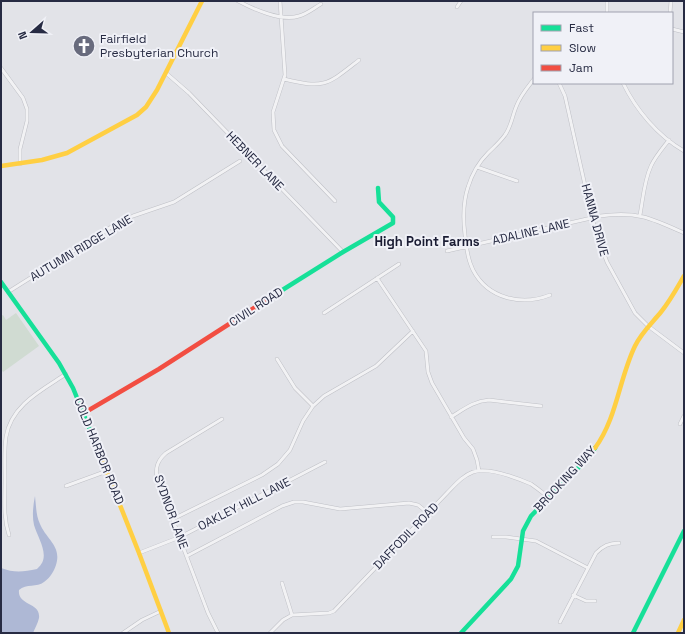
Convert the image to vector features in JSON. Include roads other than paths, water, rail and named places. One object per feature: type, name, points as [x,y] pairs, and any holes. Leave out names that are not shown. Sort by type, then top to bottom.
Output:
[{"type":"main road","points":[[1,166],[20,164],[67,153],[137,115],[150,102],[202,1]]},
{"type":"main road","name":"CIVIL ROAD","points":[[84,413],[159,369],[342,252],[393,223],[393,217],[379,202],[378,188]]},
{"type":"main road","name":"BROOKING WAY","points":[[461,633],[512,579],[519,563],[521,539],[525,523],[540,505],[588,458],[605,432],[614,410],[631,354],[639,338],[677,290],[684,276]]},
{"type":"main road","name":"COLD HARBOR ROAD","points":[[1,282],[66,374],[84,413],[169,633]]},
{"type":"main road","points":[[633,633],[684,531]]},
{"type":"main road","points":[[678,633],[684,620]]},
{"type":"street","points":[[238,1],[281,17],[289,18],[299,16],[321,4]]},
{"type":"street","points":[[280,1],[285,69],[284,79],[273,112],[272,123],[276,136],[282,146],[335,201]]},
{"type":"street","points":[[457,7],[461,1]]},
{"type":"street","points":[[607,1],[607,12]]},
{"type":"street","points":[[670,12],[671,1]]},
{"type":"street","points":[[673,29],[684,32]]},
{"type":"street","points":[[284,79],[312,85],[324,84],[334,79],[359,60]]},
{"type":"street","points":[[1,68],[23,98],[27,109],[27,121],[20,149],[20,164]]},
{"type":"street","name":"HEBNER LANE","points":[[166,73],[189,93],[342,252]]},
{"type":"street","points":[[533,80],[521,97],[505,134],[477,167],[467,188],[463,220],[466,247],[474,271],[485,285],[497,294],[511,299],[525,301],[550,295]]},
{"type":"street","name":"HANNA DRIVE","points":[[559,84],[565,96],[598,241],[607,262],[635,313],[648,326],[684,353]]},
{"type":"street","points":[[624,84],[644,116],[684,152]]},
{"type":"street","points":[[640,215],[646,180],[651,166],[669,140]]},
{"type":"street","name":"AUTUMN RIDGE LANE","points":[[8,292],[116,224],[133,216],[174,202],[240,160]]},
{"type":"street","points":[[477,167],[517,181]]},
{"type":"street","name":"ADALINE LANE","points":[[447,251],[616,214],[640,215],[653,218],[684,233]]},
{"type":"street","points":[[324,313],[399,264]]},
{"type":"street","points":[[377,278],[426,351],[428,372],[432,383],[464,438],[473,449],[479,470],[512,477],[531,484],[548,497]]},
{"type":"street","points":[[173,519],[262,475],[278,464],[290,450],[303,421],[313,406],[324,396],[376,366],[413,331]]},
{"type":"street","points":[[277,359],[295,388],[313,406]]},
{"type":"street","points":[[9,535],[5,524],[5,512],[6,444],[10,424],[17,412],[28,400],[66,374]]},
{"type":"street","points":[[451,417],[475,402],[483,400],[541,406]]},
{"type":"street","points":[[680,424],[684,416]]},
{"type":"street","name":"SYDNOR LANE","points":[[218,633],[208,613],[157,478],[156,468],[157,464],[166,453],[222,419]]},
{"type":"street","name":"OAKLEY HILL LANE","points":[[139,553],[180,537],[325,462]]},
{"type":"street","name":"DAFFODIL ROAD","points":[[292,615],[323,614],[334,611],[462,478],[479,470]]},
{"type":"street","points":[[66,486],[107,471]]},
{"type":"street","points":[[187,556],[282,506],[294,502],[303,502],[340,509],[408,503],[418,505],[428,513]]},
{"type":"street","points":[[493,537],[530,540],[543,544],[588,568]]},
{"type":"street","points":[[560,622],[596,553],[607,544],[619,543]]},
{"type":"street","points":[[270,633],[283,620],[292,615],[282,583]]},
{"type":"street","points":[[573,595],[586,601],[595,601]]},
{"type":"street","points":[[123,633],[142,620],[161,611]]},
{"type":"water","points":[[35,496],[36,510],[39,521],[57,553],[56,565],[52,574],[44,582],[19,590],[19,595],[22,599],[33,606],[39,613],[39,620],[33,633],[1,633],[1,568],[19,572],[37,569],[43,559],[43,548],[33,522]]},
{"type":"place","name":"Fairfield Presbyterian Church","points":[[84,46]]},
{"type":"district","name":"High Point Farms","points":[[427,241]]}]
